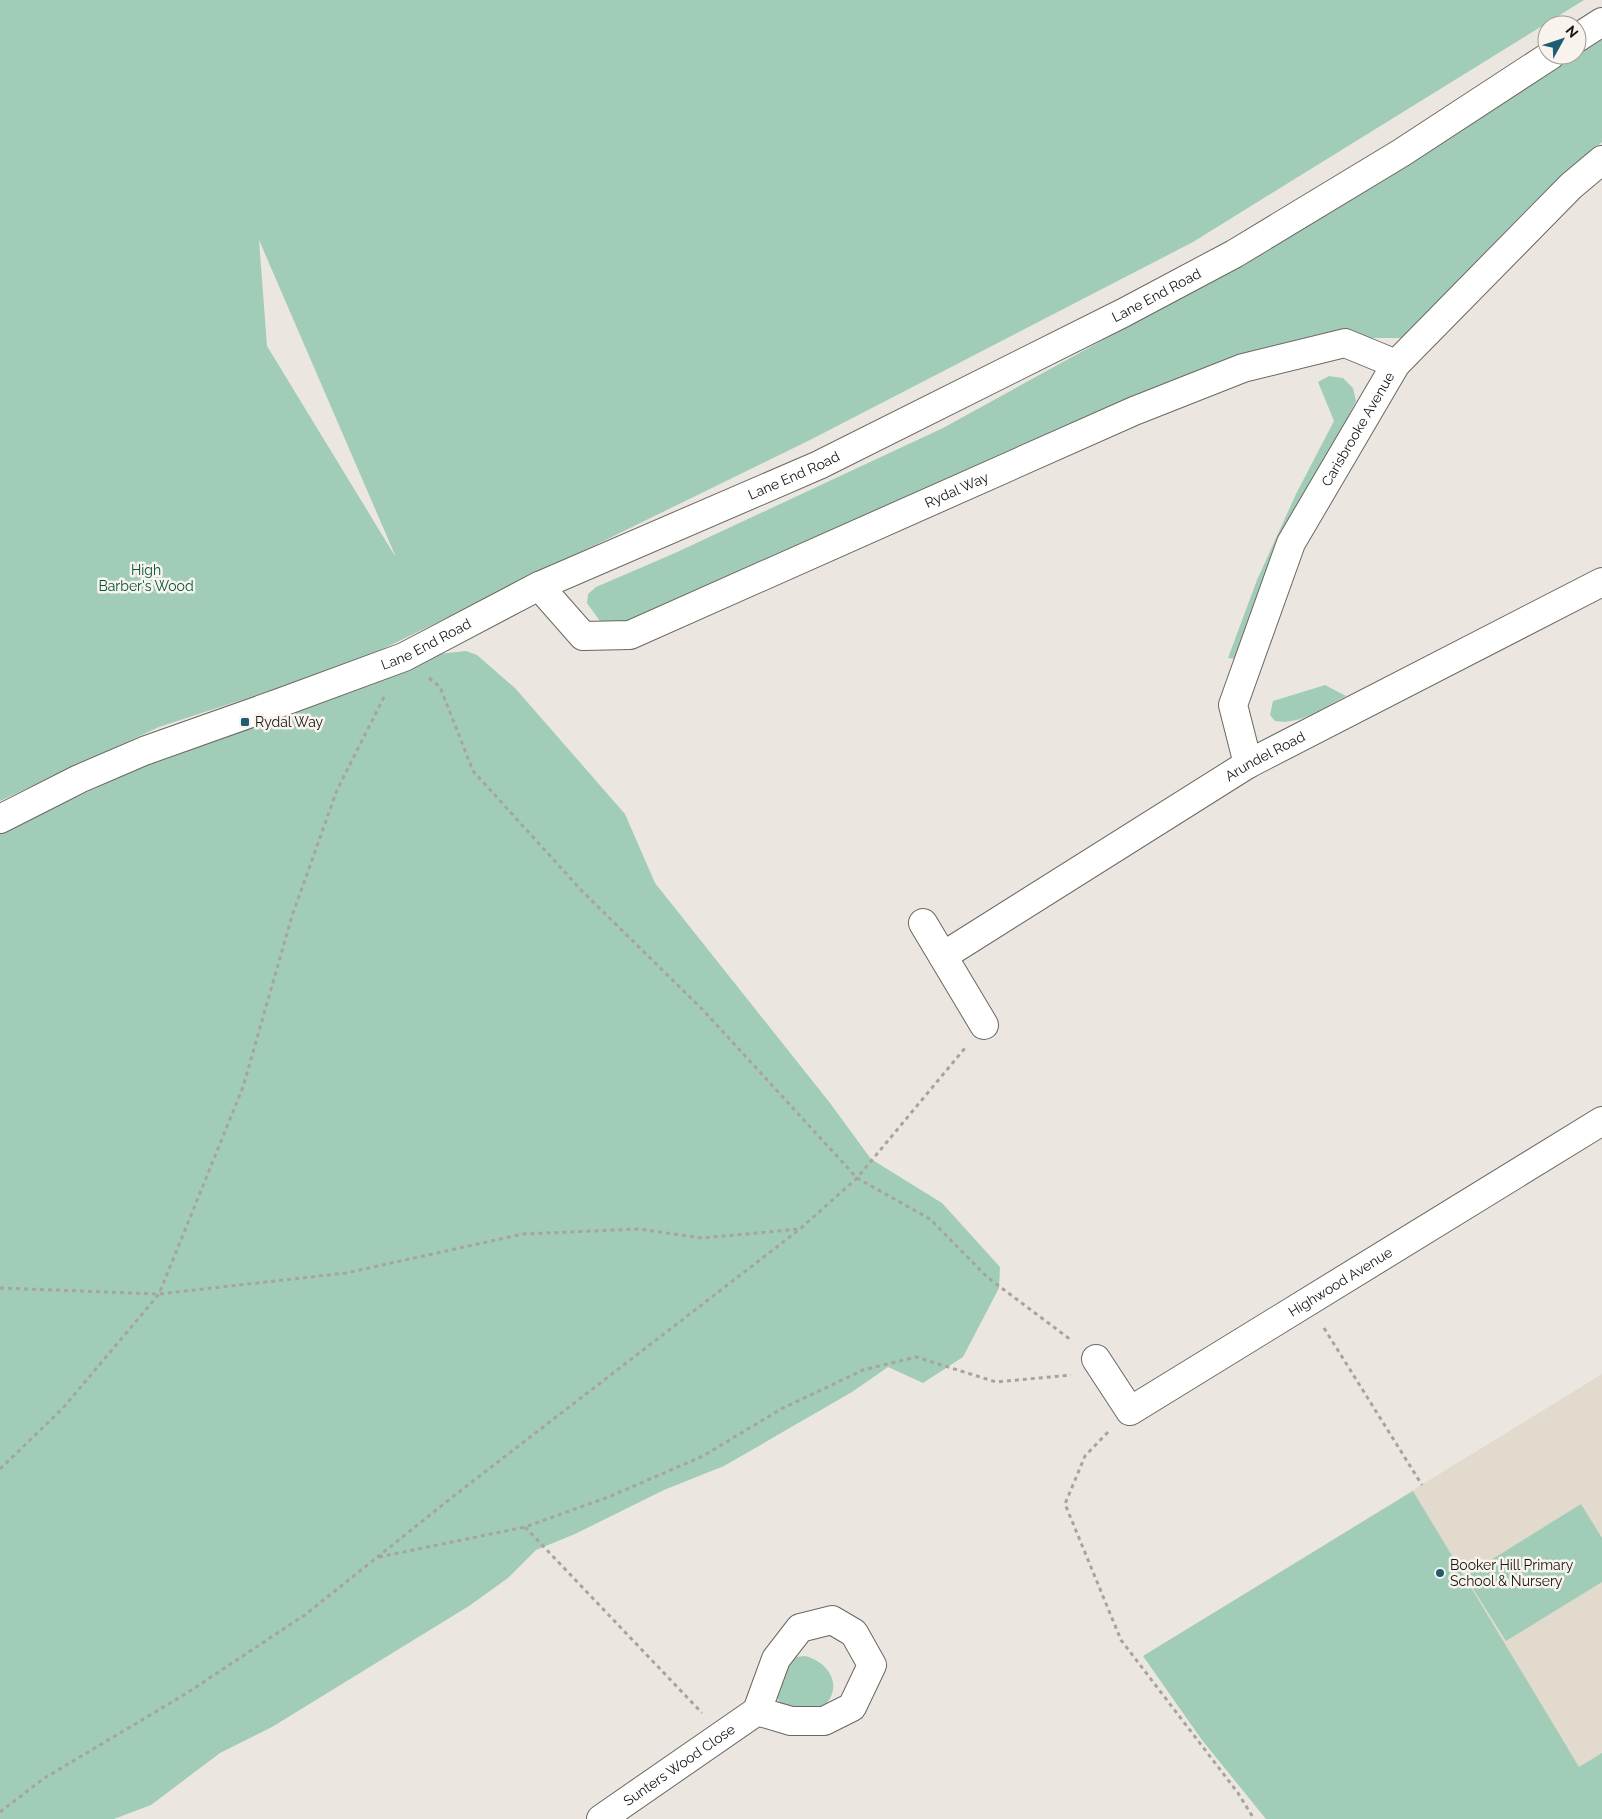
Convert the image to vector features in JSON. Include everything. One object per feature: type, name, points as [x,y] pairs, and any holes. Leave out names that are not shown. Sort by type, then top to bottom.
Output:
[{"type":"street","points":[[1587,32],[1602,22]]},
{"type":"street","name":"Lane End Road","points":[[0,819],[79,779],[144,751],[404,657],[540,586],[819,465],[1132,309],[1234,254],[1402,153],[1537,64]]},
{"type":"street","name":"Carisbrooke Avenue","points":[[1248,764],[1233,705],[1291,543],[1396,364],[1572,186],[1602,160]]},
{"type":"street","name":"Rydal Way","points":[[540,586],[583,636],[630,635],[1134,411],[1242,368],[1345,343],[1396,364]]},
{"type":"street","name":"Arundel Road","points":[[943,956],[1248,764],[1602,582]]},
{"type":"street","points":[[923,923],[984,1025]]},
{"type":"street","name":"Highwood Avenue","points":[[1130,1410],[1602,1121]]},
{"type":"street","points":[[1096,1359],[1130,1410]]},
{"type":"street","name":"Sunters Wood Close","points":[[601,1819],[757,1711]]},
{"type":"path","points":[[0,1469],[63,1408],[159,1294],[243,1087],[292,916],[337,790],[404,657],[440,687],[473,771],[582,891],[703,1010],[857,1178],[930,1219],[987,1277],[1096,1359],[1072,1375],[996,1382],[916,1357],[863,1370],[781,1409],[703,1456],[611,1496],[525,1526],[379,1557]]},
{"type":"path","points":[[0,1812],[43,1779],[187,1693],[306,1614],[478,1477],[800,1229],[857,1178],[984,1025]]},
{"type":"path","points":[[0,1288],[159,1294],[346,1273],[523,1234],[639,1229],[702,1238],[800,1229]]},
{"type":"path","points":[[1308,1302],[1422,1485]]},
{"type":"path","points":[[1130,1410],[1085,1456],[1065,1504],[1121,1640],[1238,1793],[1254,1819]]},
{"type":"path","points":[[525,1526],[722,1735]]},
{"type":"shaded area","name":"Booker Hill Primary School & Nursery","points":[[1602,1374],[1602,1819],[1266,1819],[1202,1740],[1143,1656]]},
{"type":"green space","name":"High Barber's Wood","points":[[0,0],[1584,0],[1560,15],[1537,15],[1537,29],[1193,242],[812,439],[352,664],[159,727],[0,801]],"holes":[[[259,240],[395,555],[267,346]]]},
{"type":"green space","points":[[1602,40],[1602,142],[1554,186],[1408,338],[1361,338],[1298,344],[638,626],[602,624],[587,603],[588,594],[596,587],[675,553],[943,428],[1263,252],[1562,65],[1587,65],[1587,49]]},
{"type":"green space","points":[[1329,376],[1343,378],[1353,388],[1356,401],[1348,417],[1356,423],[1242,660],[1228,658],[1257,580],[1296,494],[1334,421],[1318,382]]},
{"type":"green space","points":[[466,651],[477,655],[515,688],[625,814],[655,883],[830,1103],[871,1159],[942,1203],[1000,1267],[999,1288],[963,1357],[923,1383],[888,1367],[852,1392],[724,1466],[664,1490],[575,1534],[536,1550],[508,1578],[469,1606],[272,1727],[220,1753],[151,1805],[114,1819],[0,1819],[0,832],[151,763],[430,655]]},
{"type":"green space","points":[[1325,685],[1346,696],[1293,721],[1275,721],[1270,715],[1273,701]]},
{"type":"green space","name":"Booker Hill Primary School & Nursery","points":[[1413,1491],[1579,1767],[1602,1753],[1602,1819],[1266,1819],[1202,1740],[1143,1656]]},
{"type":"green space","points":[[1581,1504],[1602,1538],[1602,1582],[1506,1641],[1465,1576]]},
{"type":"green space","points":[[805,1656],[820,1662],[833,1680],[832,1695],[820,1710],[815,1712],[787,1708],[782,1705],[775,1694],[787,1661],[795,1657]]},
{"type":"place","name":"Rydal Way","points":[[245,722]]},
{"type":"place","name":"Booker Hill Primary School & Nursery","points":[[1440,1573]]}]
